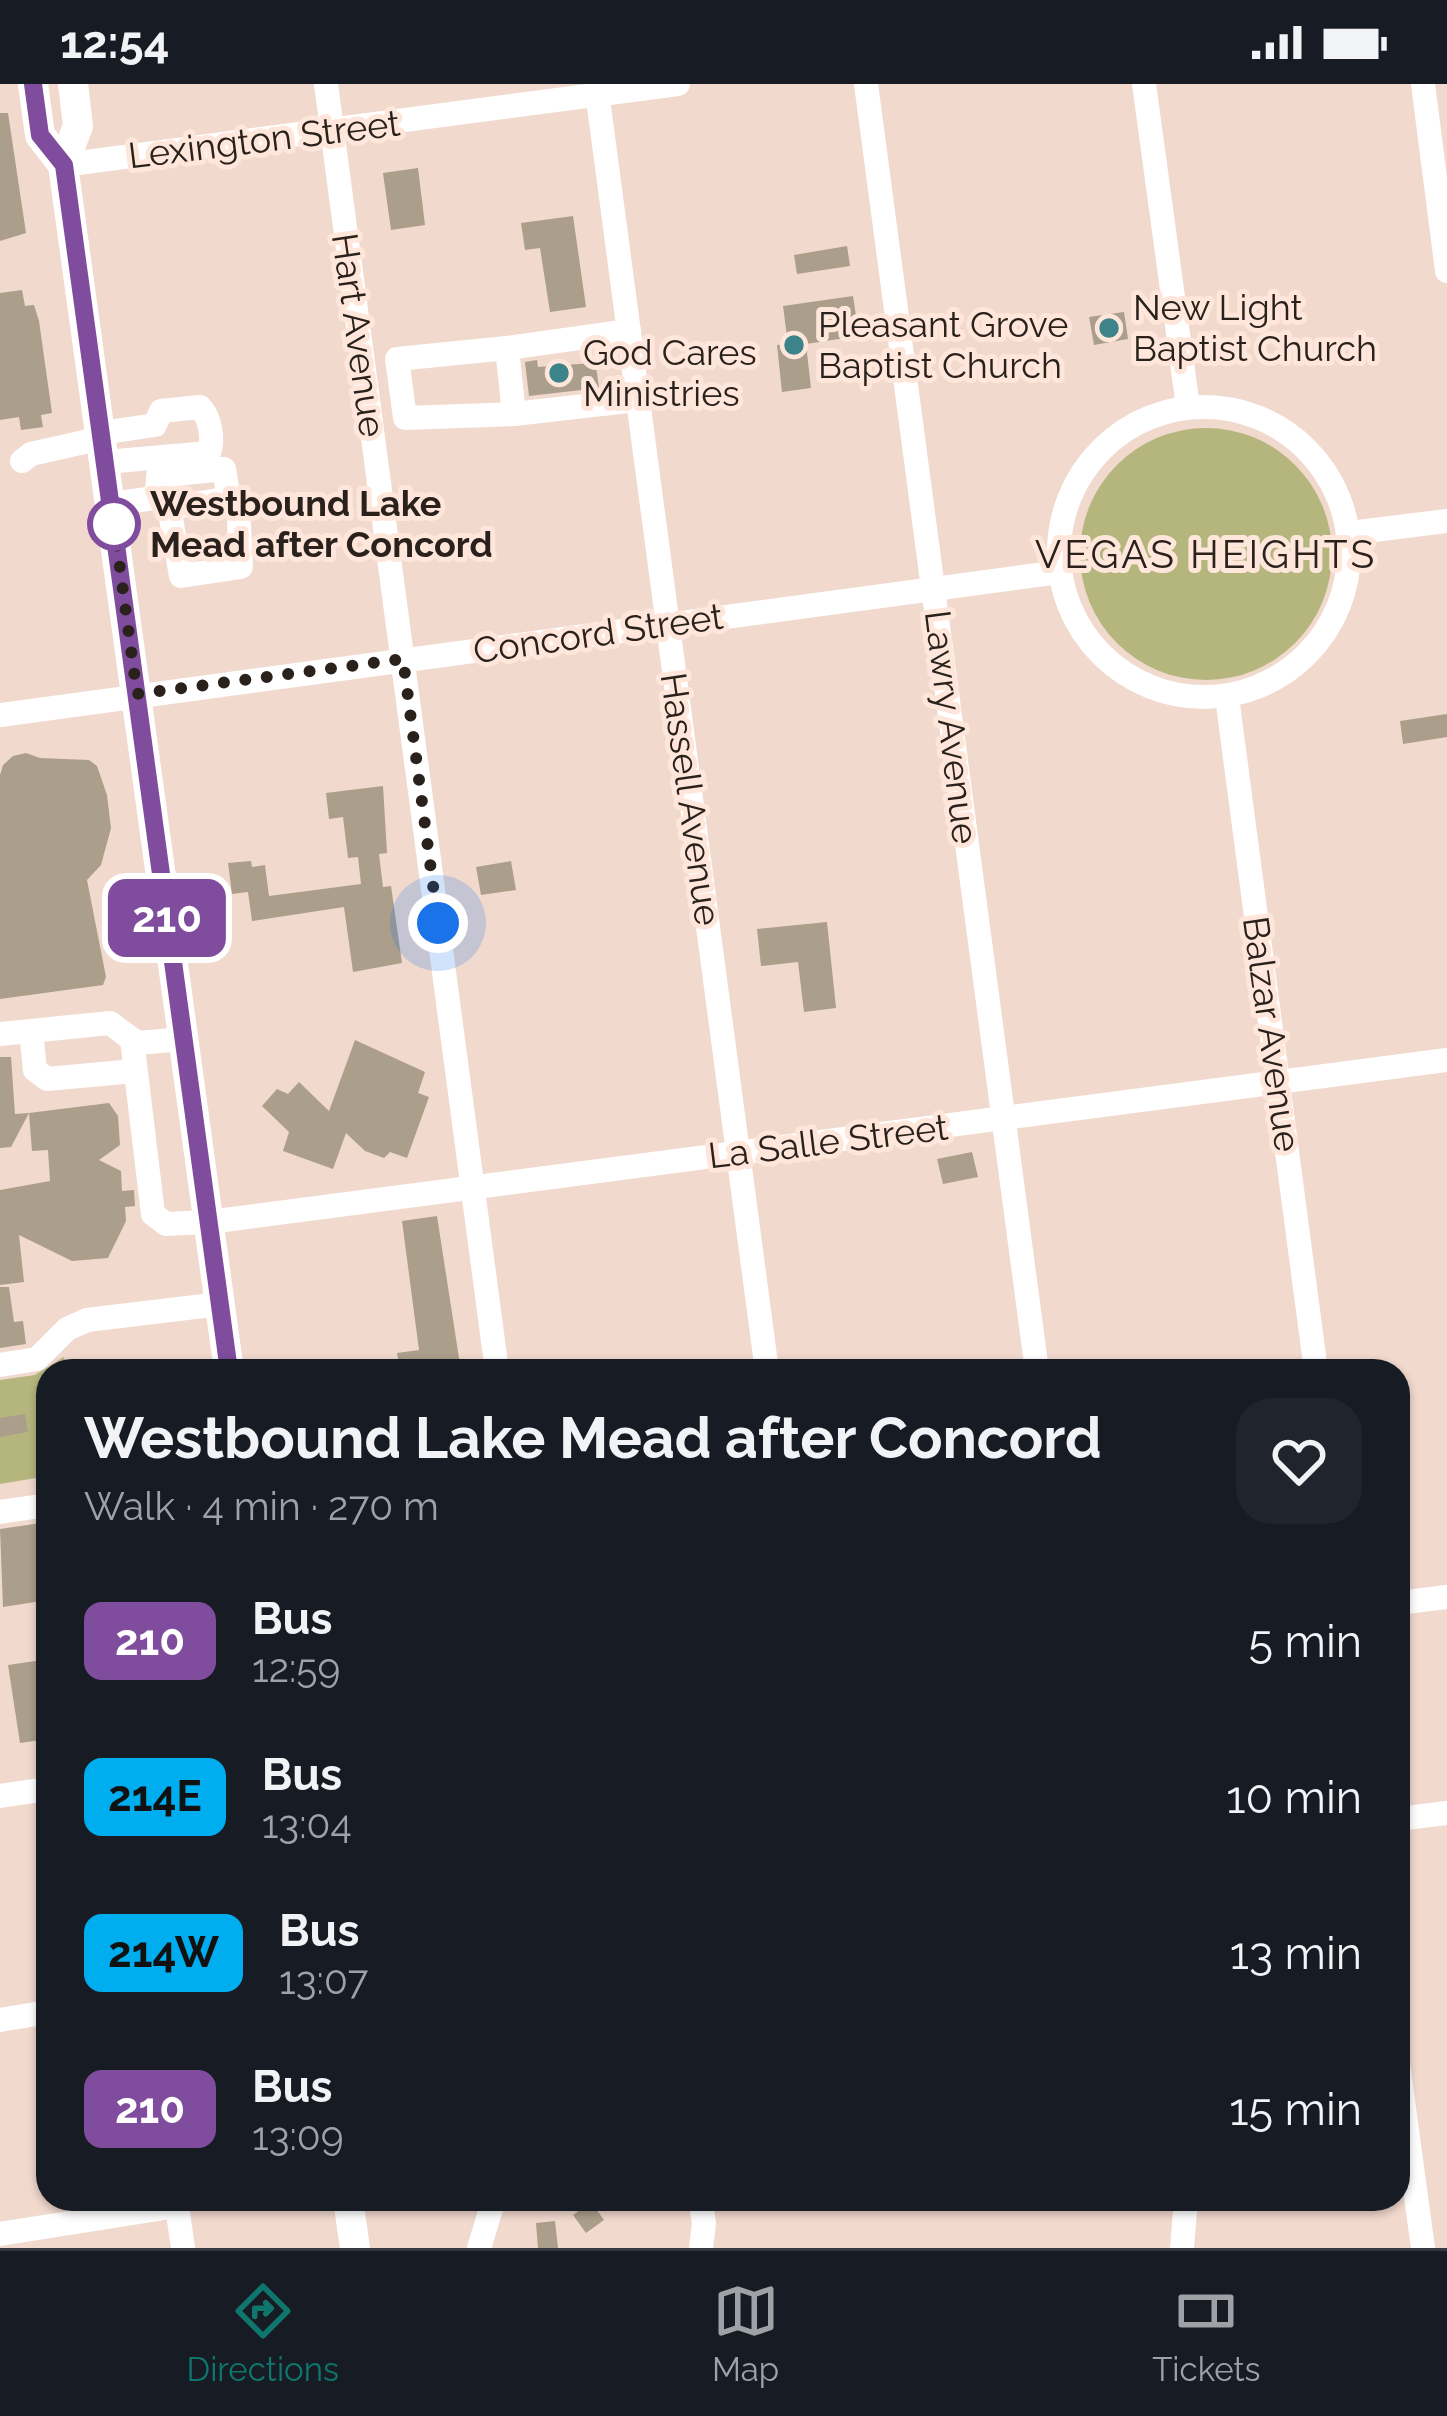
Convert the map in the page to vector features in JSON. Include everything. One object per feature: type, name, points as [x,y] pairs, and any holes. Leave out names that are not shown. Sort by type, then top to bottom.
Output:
[{"type":"main road","points":[[33,84],[40,135],[64,165]]},
{"type":"main road","points":[[73,84],[78,126],[64,165],[228,1359]]},
{"type":"main road","points":[[350,2211],[355,2248]]},
{"type":"street","name":"Hart Avenue","points":[[326,84],[495,1359]]},
{"type":"street","name":"Lexington Street","points":[[64,165],[597,89],[678,84]]},
{"type":"street","name":"Lawry Avenue","points":[[866,84],[1035,1359]]},
{"type":"street","points":[[1144,84],[1188,407]]},
{"type":"street","points":[[1423,84],[1447,271]]},
{"type":"street","name":"Hassell Avenue","points":[[597,89],[765,1359]]},
{"type":"street","points":[[397,359],[629,331]]},
{"type":"street","points":[[507,348],[514,414]]},
{"type":"street","points":[[362,352],[388,349],[397,359],[405,418]]},
{"type":"street","points":[[372,431],[390,430],[405,418],[514,414],[637,400]]},
{"type":"street","points":[[1188,407],[1232,408],[1274,424],[1309,450],[1335,487],[1350,533],[1348,575],[1334,619],[1308,656],[1271,683],[1227,697],[1180,697],[1135,681],[1097,652],[1071,612],[1059,572],[1060,528],[1071,492],[1091,460],[1118,434],[1151,416],[1188,407]]},
{"type":"street","points":[[22,461],[32,454],[103,444]]},
{"type":"street","points":[[111,504],[163,502],[181,576],[242,567],[239,524]]},
{"type":"street","points":[[1350,533],[1447,520]]},
{"type":"street","name":"Concord Street","points":[[0,715],[1059,572]]},
{"type":"street","name":"Balzar Avenue","points":[[1227,697],[1314,1359]]},
{"type":"street","points":[[0,1034],[110,1023],[137,1042],[184,1039]]},
{"type":"street","points":[[31,1031],[35,1070],[47,1079],[134,1070],[132,1039]]},
{"type":"street","name":"La Salle Street","points":[[134,1070],[153,1214],[166,1224],[1447,1060]]},
{"type":"street","points":[[37,1359],[67,1329],[87,1320],[220,1304]]},
{"type":"street","points":[[0,1365],[36,1359]]},
{"type":"street","points":[[0,1512],[36,1507]]},
{"type":"street","points":[[1410,1602],[1447,1597]]},
{"type":"street","points":[[0,1796],[36,1791]]},
{"type":"street","points":[[1410,1818],[1447,1813]]},
{"type":"street","points":[[0,2020],[36,2014]]},
{"type":"street","points":[[1410,2152],[1423,2248]]},
{"type":"street","points":[[0,2234],[131,2211]]},
{"type":"street","points":[[177,2211],[183,2248]]},
{"type":"street","points":[[479,2248],[490,2211]]},
{"type":"street","points":[[701,2248],[702,2211]]},
{"type":"street","points":[[1182,2248],[1185,2211]]},
{"type":"green space","points":[[1206,428],[1254,438],[1295,465],[1322,506],[1332,554],[1322,602],[1295,643],[1254,670],[1206,680],[1158,670],[1117,643],[1090,602],[1080,554],[1090,506],[1117,465],[1158,438]]},
{"type":"green space","points":[[35,1375],[36,1478],[0,1484],[0,1380]]},
{"type":"building","points":[[0,113],[8,113],[26,233],[0,241]]},
{"type":"building","points":[[418,168],[425,225],[391,230],[383,173]]},
{"type":"building","points":[[573,216],[586,307],[550,312],[540,248],[525,250],[521,223]]},
{"type":"building","points":[[847,246],[850,266],[797,274],[794,255]]},
{"type":"building","points":[[22,290],[25,306],[34,305],[39,321],[52,413],[41,415],[43,427],[21,430],[19,417],[0,420],[0,293]]},
{"type":"building","name":"Pleasant Grove Baptist Church","points":[[853,296],[859,336],[806,344],[811,388],[782,392],[777,345],[788,344],[783,306]]},
{"type":"building","name":"New Light Baptist Church","points":[[1124,312],[1128,339],[1094,345],[1089,317]]},
{"type":"building","name":"God Cares Ministries","points":[[537,360],[538,367],[593,363],[599,388],[529,396],[525,362]]},
{"type":"building","points":[[1447,714],[1447,737],[1403,744],[1400,721]]},
{"type":"building","points":[[26,753],[89,760],[97,766],[111,828],[101,865],[87,880],[106,977],[103,985],[0,999],[0,775],[13,756]]},
{"type":"building","points":[[383,786],[387,853],[379,854],[383,887],[391,886],[402,963],[353,972],[344,907],[252,921],[248,892],[232,894],[228,863],[265,865],[269,896],[361,884],[358,857],[348,858],[343,817],[329,819],[326,793]]},
{"type":"building","points":[[511,861],[516,890],[481,895],[476,867]]},
{"type":"building","points":[[827,922],[836,1008],[804,1012],[798,962],[761,966],[757,929]]},
{"type":"building","points":[[355,1040],[425,1072],[418,1093],[429,1097],[407,1158],[390,1152],[384,1158],[365,1151],[346,1133],[333,1169],[283,1151],[289,1132],[262,1106],[277,1089],[288,1094],[299,1082],[329,1111]]},
{"type":"building","points":[[0,1057],[11,1057],[15,1114],[29,1113],[11,1147],[0,1148]]},
{"type":"building","points":[[109,1103],[118,1116],[120,1145],[99,1160],[121,1171],[122,1191],[134,1190],[135,1206],[125,1207],[126,1221],[108,1258],[72,1261],[19,1235],[24,1282],[0,1285],[0,1190],[50,1181],[48,1150],[32,1151],[29,1113]]},
{"type":"building","points":[[972,1152],[978,1177],[943,1184],[937,1159]]},
{"type":"building","points":[[437,1216],[459,1359],[398,1359],[397,1353],[419,1350],[402,1221]]},
{"type":"building","points":[[0,1287],[9,1287],[14,1322],[23,1321],[26,1344],[0,1348]]},
{"type":"building","points":[[25,1414],[28,1432],[0,1437],[0,1418]]},
{"type":"building","points":[[36,1524],[36,1602],[3,1607],[0,1529]]},
{"type":"building","points":[[36,1661],[36,1741],[20,1743],[8,1665]]},
{"type":"building","points":[[598,2211],[604,2220],[586,2233],[573,2215]]},
{"type":"building","points":[[555,2221],[558,2248],[538,2248],[536,2223]]},
{"type":"bus line","name":"210","points":[[33,84],[40,135],[64,165],[227,1359]]},
{"type":"place","name":"New Light Baptist Church","points":[[1109,328]]},
{"type":"place","name":"Pleasant Grove Baptist Church","points":[[794,345]]},
{"type":"place","name":"God Cares Ministries","points":[[559,373]]},
{"type":"place","name":"Westbound Lake Mead after Concord","points":[[114,524]]},
{"type":"district","name":"VEGAS HEIGHTS","points":[[1206,554]]},
{"type":"route","points":[[114,524],[137,694],[403,659],[438,923]]}]
